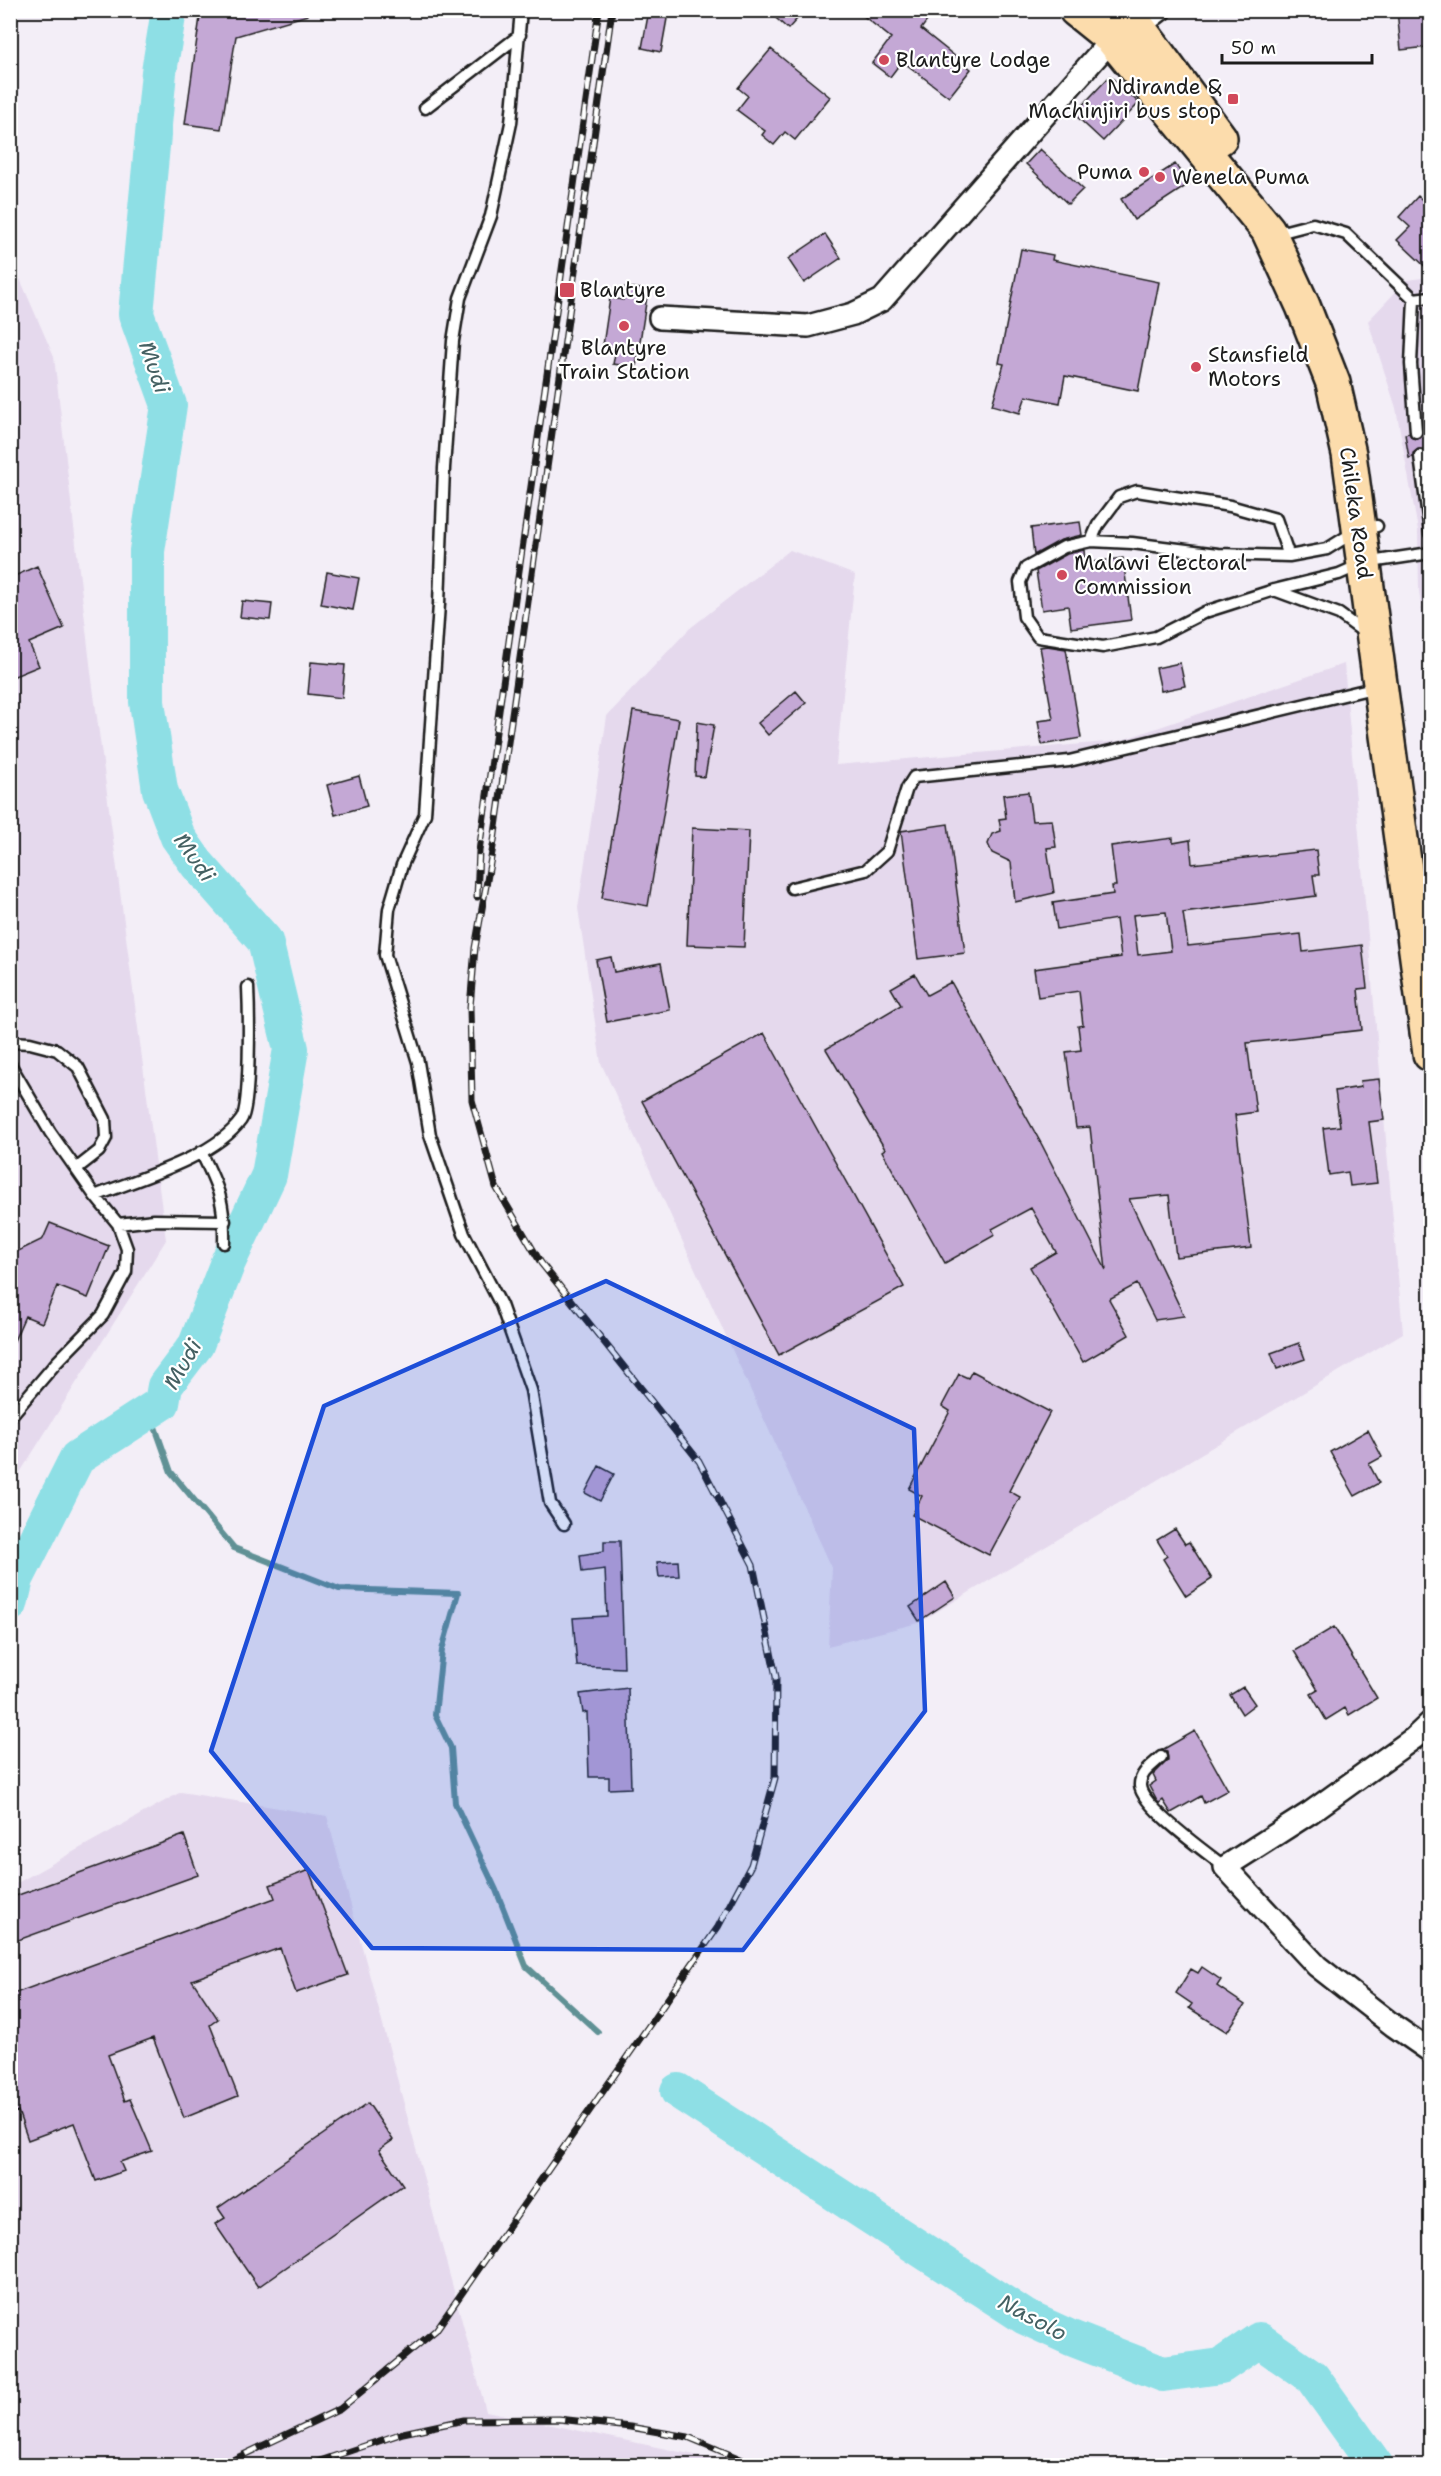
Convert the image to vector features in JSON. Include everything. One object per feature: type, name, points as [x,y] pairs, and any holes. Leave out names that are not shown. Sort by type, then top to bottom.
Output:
[{"type":"highway","name":"Chileka Road","points":[[1076,10],[1132,22],[1277,230],[1303,306],[1333,382],[1368,527],[1373,561],[1375,641],[1380,687],[1431,1054]]},
{"type":"highway","points":[[1373,561],[1431,928]]},
{"type":"street","points":[[660,318],[808,326],[853,314],[882,300],[1132,22]]},
{"type":"street","points":[[1431,1723],[1414,1738],[1311,1812],[1225,1868],[1317,1966],[1394,2026],[1431,2051]]},
{"type":"lane","points":[[521,10],[509,134],[491,216],[460,298],[453,341],[425,814],[402,865],[389,909],[386,955],[418,1062],[430,1135],[464,1234],[501,1305],[531,1390],[550,1503],[564,1524]]},
{"type":"lane","points":[[425,108],[520,35]]},
{"type":"lane","points":[[1277,230],[1313,224],[1346,234],[1414,299],[1411,364],[1416,432]]},
{"type":"lane","points":[[1414,299],[1431,297]]},
{"type":"lane","points":[[1420,456],[1431,533]]},
{"type":"lane","points":[[1091,542],[1098,525],[1119,497],[1137,491],[1230,506],[1276,519],[1289,556]]},
{"type":"lane","points":[[1368,527],[1327,549],[1289,556],[1218,554],[1132,543],[1091,542],[1064,547],[1026,568],[1020,582],[1024,617],[1038,637],[1103,647],[1156,637],[1205,612],[1274,590],[1339,574],[1373,561],[1431,553]]},
{"type":"lane","points":[[1274,590],[1339,614],[1375,641]]},
{"type":"lane","points":[[792,888],[866,870],[887,851],[907,788],[914,777],[1070,760],[1380,687]]},
{"type":"lane","points":[[95,1196],[181,1163],[226,1136],[243,1119],[247,1075],[248,987]]},
{"type":"lane","points":[[10,1042],[30,1043],[57,1050],[78,1067],[105,1119],[106,1138],[99,1151],[76,1169]]},
{"type":"lane","points":[[10,1064],[50,1132],[95,1196],[118,1224],[127,1249],[126,1272],[103,1315],[10,1417]]},
{"type":"lane","points":[[201,1152],[219,1188],[225,1221],[224,1243]]},
{"type":"lane","points":[[118,1224],[154,1220],[225,1221]]},
{"type":"lane","points":[[1161,1757],[1144,1773],[1140,1785],[1143,1795],[1175,1827],[1225,1868]]},
{"type":"highlighted area","points":[[606,1281],[914,1429],[925,1711],[743,1950],[372,1948],[211,1751],[324,1406]]},
{"type":"shaded area","points":[[10,256],[54,357],[91,672],[166,1240],[11,1487]]},
{"type":"shaded area","points":[[1430,277],[1430,673],[1419,591],[1418,530],[1396,408],[1368,321],[1407,280]]},
{"type":"shaded area","points":[[790,550],[855,575],[836,765],[1119,741],[1344,664],[1403,1333],[918,1623],[828,1646],[832,1568],[601,1063],[578,908],[607,716],[689,629]]},
{"type":"shaded area","points":[[181,1792],[327,1816],[486,2411],[742,2465],[11,2465],[10,1887]]},
{"type":"building","points":[[201,10],[308,10],[308,15],[236,36],[221,129],[185,124]]},
{"type":"building","points":[[649,10],[668,13],[661,52],[642,48]]},
{"type":"building","points":[[767,10],[805,10],[788,29]]},
{"type":"building","points":[[856,10],[935,10],[921,29],[971,69],[949,97],[902,61],[890,77],[872,63],[891,38]]},
{"type":"building","points":[[1397,10],[1425,10],[1428,47],[1401,50]]},
{"type":"building","points":[[771,49],[830,97],[795,140],[785,132],[774,145],[762,135],[765,131],[737,110],[748,96],[738,88]]},
{"type":"building","points":[[1110,76],[1139,103],[1103,141],[1074,114]]},
{"type":"building","points":[[1040,149],[1083,189],[1068,204],[1026,164]]},
{"type":"building","points":[[1175,164],[1189,184],[1134,220],[1121,199]]},
{"type":"building","points":[[1418,196],[1431,208],[1431,272],[1397,240],[1410,227],[1399,217]]},
{"type":"building","points":[[825,234],[841,258],[804,283],[788,259]]},
{"type":"building","points":[[1021,249],[1053,255],[1052,260],[1159,282],[1138,391],[1065,376],[1060,403],[1026,396],[1020,413],[992,405],[1004,364],[999,363]]},
{"type":"building","name":"Blantyre Train Station","points":[[625,287],[648,290],[636,367],[613,364],[615,354],[602,352],[610,298],[623,300]]},
{"type":"building","points":[[1431,430],[1431,454],[1427,455],[1423,449],[1418,449],[1413,453],[1413,457],[1409,458],[1405,434],[1409,433],[1412,438],[1417,439],[1422,436],[1423,431]]},
{"type":"building","points":[[1080,522],[1082,535],[1061,540],[1034,555],[1031,528]]},
{"type":"building","points":[[1084,550],[1085,563],[1123,558],[1131,620],[1071,628],[1068,606],[1042,610],[1036,571],[1067,554]]},
{"type":"building","points":[[37,566],[64,628],[29,643],[39,666],[10,678],[10,578]]},
{"type":"building","points":[[327,572],[359,578],[353,610],[321,604]]},
{"type":"building","points":[[242,601],[272,604],[270,620],[240,617]]},
{"type":"building","points":[[1040,647],[1066,649],[1081,738],[1042,745],[1038,721],[1053,719]]},
{"type":"building","points":[[311,662],[345,665],[342,698],[308,694]]},
{"type":"building","points":[[1180,663],[1185,686],[1161,691],[1156,668]]},
{"type":"building","points":[[796,691],[806,703],[768,735],[758,723]]},
{"type":"building","points":[[633,711],[679,719],[648,906],[602,898]]},
{"type":"building","points":[[697,722],[714,725],[705,777],[695,776]]},
{"type":"building","points":[[359,776],[367,806],[335,815],[327,785]]},
{"type":"building","points":[[1028,792],[1032,821],[1052,820],[1056,847],[1047,848],[1054,893],[1015,902],[1011,862],[992,853],[988,844],[992,834],[1001,831],[999,819],[1006,818],[1003,795]]},
{"type":"building","points":[[948,824],[965,953],[918,959],[901,831]]},
{"type":"building","points":[[692,828],[749,831],[744,947],[687,945]]},
{"type":"building","points":[[1173,838],[1173,843],[1190,840],[1192,864],[1316,850],[1319,875],[1313,875],[1316,896],[1183,913],[1188,946],[1301,934],[1303,952],[1362,945],[1367,988],[1358,989],[1362,1030],[1247,1043],[1256,1112],[1235,1115],[1251,1248],[1176,1257],[1169,1195],[1129,1199],[1184,1316],[1155,1320],[1137,1284],[1109,1299],[1129,1335],[1083,1362],[1030,1267],[1056,1252],[1031,1208],[992,1229],[995,1235],[945,1263],[882,1151],[885,1149],[826,1049],[901,1005],[891,988],[915,974],[927,995],[951,982],[1042,1145],[1106,1270],[1090,1127],[1076,1128],[1066,1052],[1081,1050],[1078,1026],[1083,1025],[1079,991],[1038,997],[1034,969],[1121,957],[1116,919],[1057,929],[1053,903],[1113,894],[1112,886],[1116,886],[1111,846]],"holes":[[[1166,912],[1171,951],[1138,955],[1133,915]]]},
{"type":"building","points":[[611,957],[614,972],[661,963],[670,1010],[607,1022],[596,960]]},
{"type":"building","points":[[764,1033],[904,1287],[779,1355],[642,1101]]},
{"type":"building","points":[[1379,1079],[1384,1120],[1369,1122],[1377,1183],[1350,1186],[1348,1172],[1329,1175],[1323,1128],[1340,1126],[1335,1091],[1361,1087],[1360,1081]]},
{"type":"building","points":[[50,1223],[109,1246],[88,1298],[57,1286],[42,1323],[25,1316],[10,1350],[10,1255],[43,1239]]},
{"type":"building","points":[[1299,1343],[1305,1359],[1277,1369],[1271,1353]]},
{"type":"building","points":[[972,1371],[1050,1412],[1009,1491],[1020,1497],[989,1555],[912,1515],[922,1496],[909,1489],[950,1411],[942,1406],[959,1374],[968,1378]]},
{"type":"building","points":[[1368,1430],[1382,1457],[1369,1464],[1379,1483],[1355,1496],[1330,1452]]},
{"type":"building","points":[[599,1466],[614,1474],[600,1501],[585,1493]]},
{"type":"building","points":[[1175,1529],[1185,1544],[1189,1542],[1212,1579],[1186,1596],[1163,1559],[1167,1556],[1157,1540]]},
{"type":"building","points":[[604,1541],[620,1541],[624,1668],[577,1666],[573,1618],[607,1616],[605,1569],[582,1572],[580,1555],[604,1551]]},
{"type":"building","points":[[678,1561],[679,1576],[659,1577],[657,1562]]},
{"type":"building","points":[[946,1582],[955,1597],[919,1621],[910,1607]]},
{"type":"building","points":[[1334,1627],[1377,1698],[1349,1715],[1345,1708],[1326,1720],[1311,1694],[1318,1690],[1294,1651]]},
{"type":"building","points":[[1243,1687],[1255,1704],[1242,1714],[1230,1695]]},
{"type":"building","points":[[628,1688],[631,1788],[609,1789],[609,1777],[589,1777],[587,1712],[583,1713],[580,1694]]},
{"type":"building","points":[[1195,1731],[1228,1790],[1204,1803],[1201,1796],[1171,1813],[1163,1800],[1159,1803],[1157,1801],[1149,1786],[1156,1781],[1153,1775],[1168,1760],[1167,1752],[1162,1750]]},
{"type":"building","points":[[184,1835],[198,1875],[10,1943],[10,1898]]},
{"type":"building","points":[[309,1870],[348,1975],[296,1993],[280,1948],[192,1980],[218,2019],[210,2025],[238,2096],[184,2118],[153,2038],[108,2055],[125,2101],[130,2099],[152,2151],[120,2162],[124,2171],[96,2181],[74,2123],[28,2140],[18,2111],[10,2114],[10,1995],[275,1898],[270,1885]]},
{"type":"building","points":[[1202,1967],[1221,1980],[1217,1986],[1245,2005],[1227,2032],[1189,2008],[1192,2004],[1176,1993],[1191,1969],[1198,1973]]},
{"type":"building","points":[[368,2103],[393,2140],[379,2150],[403,2185],[258,2287],[215,2224],[225,2218],[218,2208]]},
{"type":"waterway","name":"Mudi","points":[[10,1604],[16,1579],[77,1458],[162,1403],[165,1386],[196,1345],[228,1262],[269,1175],[291,1049],[265,941],[197,864],[178,837],[160,790],[147,702],[147,551],[169,405],[136,314],[159,72],[169,10]]},
{"type":"waterway","points":[[147,551],[140,702],[148,720],[154,791],[172,838],[189,871],[279,955],[293,1030],[284,1129],[245,1249],[215,1320],[177,1369],[154,1424],[171,1472],[234,1548],[339,1589],[458,1593],[442,1650],[435,1715],[451,1748],[455,1803],[496,1890],[526,1966],[598,2032]]},
{"type":"waterway","name":"Nasolo","points":[[678,2091],[1025,2317],[1071,2338],[1163,2374],[1221,2366],[1259,2340],[1312,2377],[1376,2466]]},
{"type":"railway","points":[[477,897],[479,851],[599,10]]},
{"type":"railway","points":[[220,2466],[340,2409],[436,2330],[718,1927],[751,1865],[775,1778],[776,1677],[753,1565],[699,1461],[541,1263],[496,1187],[472,1100],[470,1007],[475,948],[494,841],[612,10]]},
{"type":"railway","points":[[305,2466],[403,2433],[464,2420],[559,2419],[630,2427],[688,2437],[757,2466]]},
{"type":"place","name":"Blantyre Lodge","points":[[884,60]]},
{"type":"place","name":"Ndirande & Machinjiri bus stop","points":[[1233,99]]},
{"type":"place","name":"Puma","points":[[1144,172]]},
{"type":"place","name":"Wenela Puma","points":[[1160,177]]},
{"type":"place","name":"Blantyre","points":[[567,290]]},
{"type":"place","name":"Blantyre Train Station","points":[[624,326]]},
{"type":"place","name":"Stansfield Motors","points":[[1196,367]]},
{"type":"place","name":"Malawi Electoral Commission","points":[[1062,575]]}]
